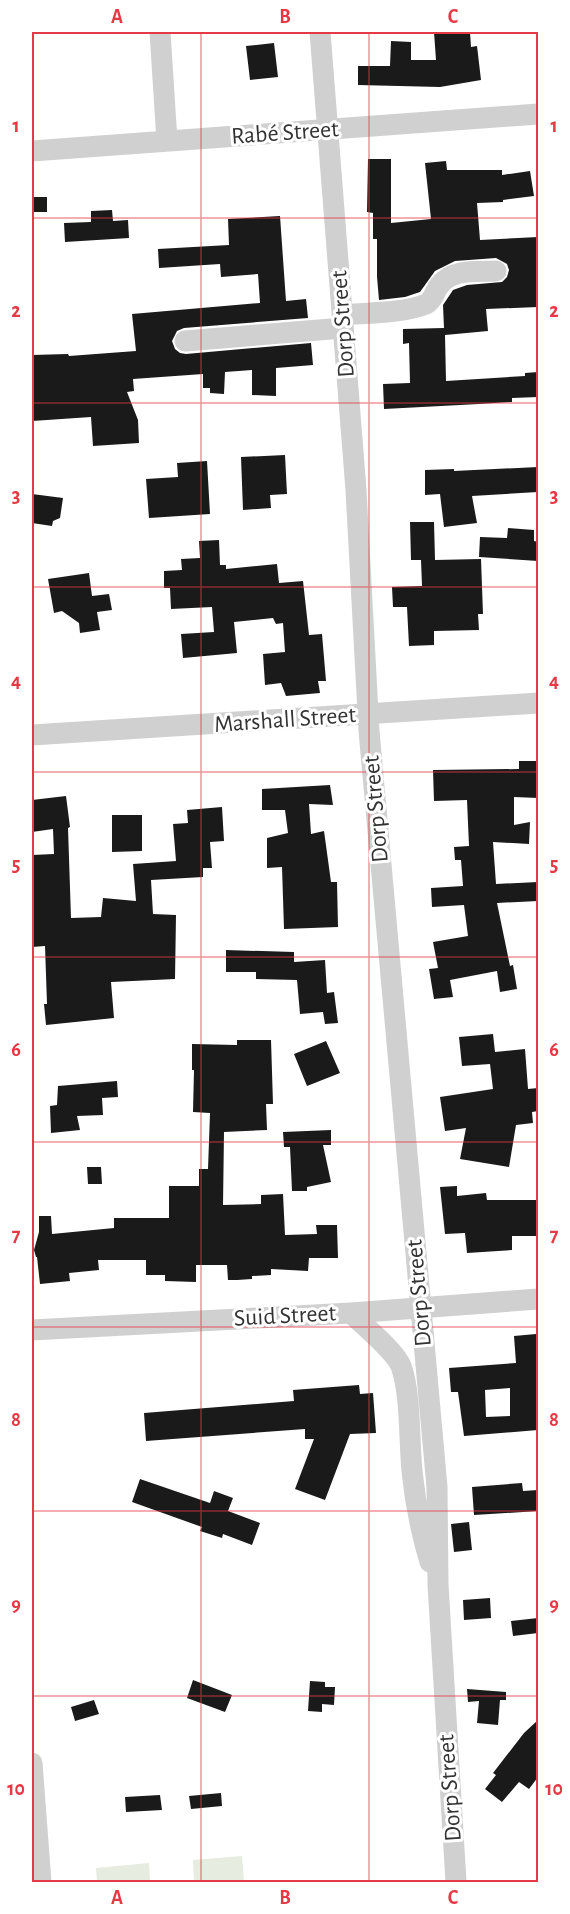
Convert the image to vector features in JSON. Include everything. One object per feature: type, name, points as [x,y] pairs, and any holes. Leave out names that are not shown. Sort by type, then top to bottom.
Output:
[{"type":"street","points":[[160,32],[167,141]]},
{"type":"street","name":"Dorp Street","points":[[320,32],[356,490],[368,715],[437,1487],[438,1585],[456,1882]]},
{"type":"street","name":"Rabé Street","points":[[32,151],[538,114]]},
{"type":"street","points":[[185,341],[343,321],[411,309],[431,301],[439,286],[452,275],[496,272]]},
{"type":"street","name":"Marshall Street","points":[[32,735],[538,703]]},
{"type":"street","name":"Suid Street","points":[[32,1330],[351,1313],[538,1299]]},
{"type":"street","name":"Dorp Street","points":[[351,1313],[394,1353],[401,1366],[408,1406],[412,1474],[419,1521],[438,1585]]},
{"type":"street","points":[[32,1763],[40,1882]]},
{"type":"shaded area","points":[[242,1856],[244,1882],[194,1882],[193,1860]]},
{"type":"shaded area","points":[[149,1863],[150,1882],[97,1882],[96,1868]]},
{"type":"building","points":[[434,32],[470,32],[471,47],[477,46],[481,80],[440,87],[358,85],[358,66],[390,66],[391,41],[411,42],[411,60],[436,60]]},
{"type":"building","points":[[274,43],[278,77],[250,80],[246,46]]},
{"type":"building","points":[[368,159],[391,159],[391,223],[431,219],[425,163],[446,161],[447,170],[502,170],[502,175],[530,171],[534,196],[503,200],[503,202],[477,203],[480,240],[538,237],[538,307],[486,309],[488,331],[445,335],[446,381],[525,376],[525,373],[538,372],[538,397],[512,398],[512,402],[384,409],[383,384],[410,383],[409,343],[403,344],[403,329],[444,328],[443,305],[453,290],[467,285],[502,282],[509,270],[507,264],[496,258],[455,261],[435,271],[420,292],[405,297],[379,300],[377,239],[373,239],[373,213],[367,212]]},
{"type":"building","points":[[32,197],[47,197],[47,212],[32,212]]},
{"type":"building","points":[[112,210],[113,221],[128,220],[129,238],[65,242],[64,223],[91,222],[91,211]]},
{"type":"building","points":[[280,216],[286,301],[306,299],[308,318],[184,328],[177,331],[172,341],[175,349],[186,354],[311,343],[313,365],[276,368],[276,396],[252,395],[252,370],[225,372],[224,394],[210,393],[210,388],[203,388],[203,374],[133,379],[134,391],[127,392],[138,420],[139,443],[93,446],[91,417],[32,421],[32,355],[68,354],[69,356],[136,351],[132,314],[260,303],[258,274],[221,277],[220,264],[159,268],[158,249],[229,245],[228,219]]},
{"type":"building","points":[[285,455],[287,494],[270,495],[271,508],[243,510],[241,457]]},
{"type":"building","points":[[207,461],[210,514],[149,518],[146,479],[178,477],[177,463]]},
{"type":"building","points":[[538,467],[538,492],[472,496],[477,523],[444,527],[440,494],[425,495],[425,470]]},
{"type":"building","points":[[32,494],[63,498],[60,518],[53,521],[52,526],[32,523]]},
{"type":"building","points":[[410,522],[434,522],[435,560],[481,559],[483,614],[478,614],[479,630],[434,631],[434,645],[409,646],[407,607],[393,607],[392,587],[422,586],[421,560],[411,560]]},
{"type":"building","points":[[508,528],[534,530],[534,541],[538,542],[538,561],[479,557],[480,537],[507,538]]},
{"type":"building","points":[[219,540],[220,565],[226,565],[226,569],[277,564],[279,583],[303,581],[309,635],[322,634],[326,681],[318,681],[320,693],[286,696],[281,683],[265,685],[263,654],[285,652],[283,623],[276,624],[273,618],[234,622],[237,653],[183,658],[181,634],[214,632],[212,607],[171,609],[170,588],[164,588],[164,571],[182,570],[181,559],[200,558],[199,541]]},
{"type":"building","points":[[89,573],[92,596],[109,594],[112,610],[97,612],[100,630],[80,633],[79,623],[62,611],[54,613],[48,579]]},
{"type":"building","points":[[519,761],[538,761],[538,798],[514,797],[514,825],[530,822],[529,844],[493,842],[496,884],[538,882],[538,901],[497,903],[517,989],[500,992],[497,971],[450,980],[453,997],[434,999],[429,969],[438,968],[433,942],[468,936],[464,905],[432,907],[431,888],[463,886],[461,860],[455,860],[454,847],[469,846],[467,800],[434,801],[433,770],[519,769]]},
{"type":"building","points":[[330,785],[333,805],[309,804],[311,834],[324,831],[331,882],[337,882],[338,927],[284,929],[282,867],[267,868],[267,838],[288,833],[285,810],[262,810],[262,789]]},
{"type":"building","points":[[66,796],[70,827],[68,828],[71,918],[101,917],[103,898],[136,901],[133,864],[176,861],[173,824],[188,823],[187,810],[222,807],[224,841],[210,842],[212,868],[203,868],[203,877],[151,880],[153,914],[176,915],[175,979],[111,982],[114,1018],[46,1025],[45,946],[32,947],[32,855],[54,854],[53,829],[32,832],[32,800]]},
{"type":"building","points":[[112,815],[142,815],[142,851],[112,852]]},
{"type":"building","points":[[226,950],[294,952],[294,962],[325,960],[327,993],[334,992],[338,1023],[325,1024],[323,1012],[300,1014],[297,980],[256,979],[256,972],[226,972]]},
{"type":"building","points":[[493,1034],[495,1052],[525,1049],[528,1089],[538,1088],[538,1111],[532,1112],[533,1123],[516,1125],[509,1167],[460,1159],[466,1128],[445,1131],[440,1097],[493,1089],[490,1064],[462,1066],[459,1037]]},
{"type":"building","points":[[237,1040],[271,1040],[273,1104],[266,1104],[267,1130],[224,1132],[223,1205],[261,1204],[261,1195],[283,1194],[285,1235],[317,1234],[316,1225],[337,1225],[338,1258],[309,1258],[308,1271],[271,1269],[271,1275],[237,1280],[228,1280],[227,1265],[196,1265],[196,1282],[165,1281],[165,1275],[146,1275],[146,1260],[98,1260],[99,1270],[69,1273],[70,1281],[40,1284],[34,1250],[39,1232],[39,1216],[51,1216],[52,1234],[114,1228],[114,1218],[169,1218],[169,1186],[199,1186],[199,1169],[208,1169],[210,1113],[193,1112],[192,1044],[237,1045]]},
{"type":"building","points":[[326,1041],[340,1073],[307,1086],[294,1054]]},
{"type":"building","points":[[117,1081],[118,1097],[102,1098],[103,1115],[77,1116],[80,1130],[51,1133],[50,1106],[57,1105],[58,1086]]},
{"type":"building","points":[[331,1130],[331,1145],[323,1145],[331,1182],[307,1187],[307,1191],[292,1191],[290,1147],[284,1147],[283,1132]]},
{"type":"building","points":[[87,1167],[101,1167],[102,1184],[88,1184]]},
{"type":"building","points":[[457,1186],[457,1196],[486,1193],[487,1200],[538,1200],[538,1236],[512,1236],[512,1250],[467,1253],[465,1233],[445,1234],[440,1187]]},
{"type":"building","points":[[536,1334],[538,1430],[464,1436],[458,1392],[451,1392],[449,1368],[516,1363],[514,1336]],"holes":[[[510,1388],[510,1416],[486,1417],[485,1390]]]},
{"type":"building","points":[[359,1385],[360,1394],[373,1393],[376,1433],[350,1434],[325,1500],[295,1489],[314,1439],[305,1439],[305,1429],[146,1441],[144,1413],[294,1401],[293,1390]]},
{"type":"building","points":[[140,1479],[210,1503],[214,1491],[233,1498],[228,1511],[260,1523],[252,1545],[223,1534],[222,1538],[200,1531],[202,1527],[132,1502]]},
{"type":"building","points":[[522,1483],[523,1491],[538,1490],[538,1511],[474,1515],[472,1487]]},
{"type":"building","points":[[469,1522],[472,1550],[454,1552],[451,1524]]},
{"type":"building","points":[[490,1598],[491,1618],[464,1620],[463,1600]]},
{"type":"building","points":[[538,1618],[538,1633],[513,1636],[511,1621]]},
{"type":"building","points":[[193,1680],[232,1695],[225,1712],[187,1698]]},
{"type":"building","points":[[310,1681],[325,1682],[325,1687],[335,1687],[334,1705],[322,1704],[322,1712],[308,1711]]},
{"type":"building","points":[[467,1689],[506,1692],[506,1700],[500,1700],[498,1725],[477,1723],[479,1701],[468,1702]]},
{"type":"building","points":[[94,1700],[99,1714],[75,1721],[71,1707]]},
{"type":"building","points":[[538,1720],[538,1777],[529,1789],[519,1782],[502,1802],[485,1789],[496,1775],[493,1773],[524,1733]]},
{"type":"building","points":[[221,1793],[222,1806],[191,1809],[189,1796]]},
{"type":"building","points":[[160,1795],[162,1810],[126,1812],[125,1797]]}]
